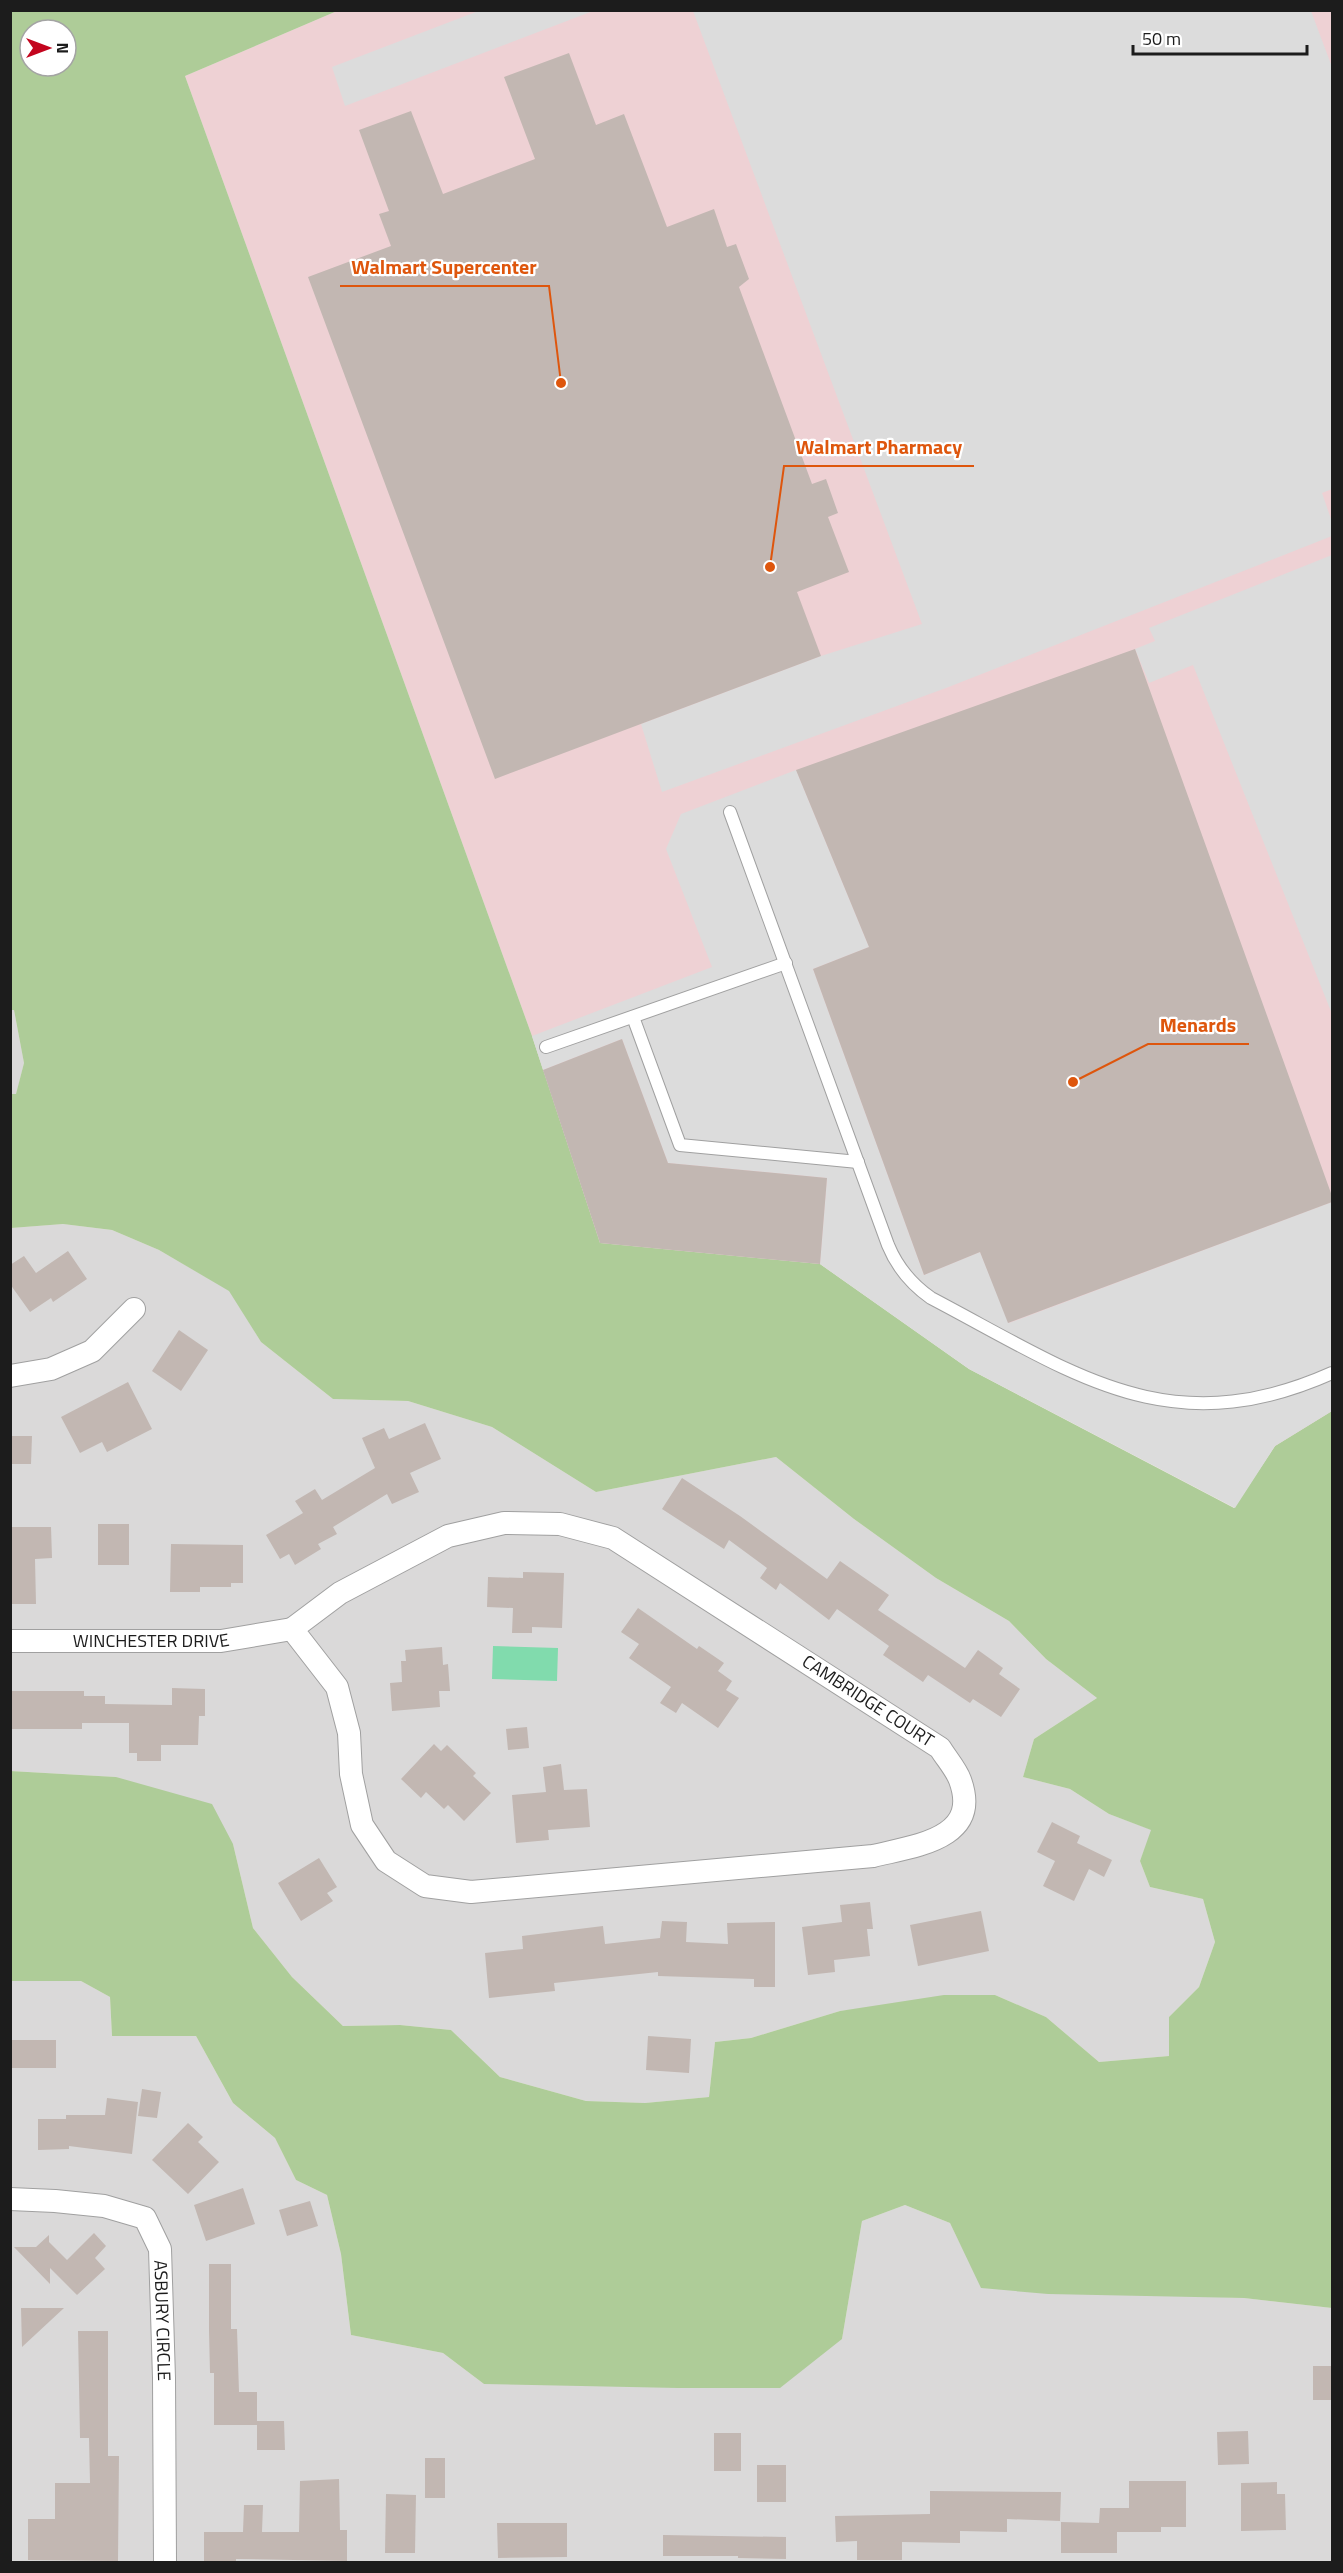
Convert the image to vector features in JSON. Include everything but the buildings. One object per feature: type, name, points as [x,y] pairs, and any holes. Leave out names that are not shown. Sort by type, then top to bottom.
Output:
[{"type":"street","points":[[10,1376],[51,1369],[92,1351],[134,1309]]},
{"type":"street","name":"CAMBRIDGE COURT","points":[[504,1523],[570,1526],[613,1538],[940,1748],[960,1780],[964,1805],[955,1827],[936,1841],[873,1856],[471,1892],[425,1887],[386,1861],[362,1825],[351,1774],[349,1733],[337,1687],[292,1629],[340,1593],[448,1536],[504,1523]]},
{"type":"street","name":"WINCHESTER DRIVE","points":[[10,1641],[221,1641],[292,1629]]},
{"type":"street","name":"ASBURY CIRCLE","points":[[10,2199],[104,2206],[145,2218],[160,2249],[164,2378],[165,2562]]},
{"type":"lane","points":[[730,812],[892,1256],[913,1283],[931,1298],[1090,1380],[1152,1399],[1216,1404],[1249,1400],[1280,1393],[1332,1373]]},
{"type":"lane","points":[[546,1047],[786,963]]},
{"type":"lane","points":[[633,1017],[680,1145],[858,1162]]},
{"type":"shaded area","points":[[481,10],[593,11],[345,106],[332,67]]},
{"type":"shaded area","points":[[337,11],[1332,11],[1332,1411],[1275,1446],[820,1264],[600,1243],[532,1036],[185,76]]},
{"type":"shaded area","points":[[693,11],[1311,11],[1332,67],[1332,489],[1322,493],[1332,522],[1332,536],[946,688],[662,792],[641,724],[821,656],[922,624]]},
{"type":"shaded area","points":[[1332,555],[1332,1014],[1193,665],[1149,683],[1135,649],[1155,641],[1149,628]]},
{"type":"shaded area","points":[[796,770],[869,947],[813,969],[924,1275],[980,1252],[1009,1323],[1332,1202],[1332,1411],[1275,1446],[1235,1508],[969,1369],[820,1264],[827,1178],[668,1163],[622,1039],[543,1070],[532,1036],[712,967],[666,849],[681,814]]},
{"type":"shaded area","points":[[10,1010],[14,1010],[24,1063],[16,1095],[11,1094]]},
{"type":"shaded area","points":[[63,1224],[112,1230],[159,1250],[230,1291],[261,1342],[333,1399],[408,1401],[492,1427],[596,1492],[776,1457],[854,1519],[936,1578],[1009,1621],[1046,1659],[1097,1698],[1034,1739],[1023,1777],[1070,1789],[1109,1814],[1152,1830],[1140,1861],[1150,1887],[1203,1899],[1215,1942],[1199,1987],[1169,2017],[1169,2056],[1099,2062],[1046,2017],[995,1995],[840,2011],[751,2038],[715,2042],[709,2097],[645,2103],[586,2101],[500,2077],[451,2030],[400,2025],[343,2026],[292,1977],[253,1928],[233,1844],[116,1777],[11,1771],[10,1228]]},
{"type":"shaded area","points":[[10,1981],[81,1981],[110,1997],[112,2036],[196,2036],[233,2103],[275,2138],[296,2180],[327,2195],[341,2254],[351,2335],[443,2353],[484,2384],[842,2339],[862,2221],[905,2205],[950,2223],[982,2288],[1244,2298],[1332,2308],[1332,2562],[11,2562]]},
{"type":"green space","points":[[11,11],[337,11],[185,76],[532,1036],[600,1243],[820,1264],[969,1369],[1234,1508],[1275,1446],[1332,1411],[1332,2308],[1244,2298],[1048,2294],[981,2288],[950,2223],[905,2205],[862,2221],[842,2339],[780,2388],[484,2384],[443,2353],[351,2335],[341,2254],[327,2195],[296,2180],[275,2138],[233,2103],[196,2036],[112,2036],[110,1997],[81,1981],[11,1981],[10,1771],[116,1777],[212,1804],[233,1844],[253,1928],[292,1977],[343,2026],[400,2025],[451,2030],[500,2077],[586,2101],[645,2103],[709,2097],[715,2042],[751,2038],[840,2011],[944,1995],[995,1995],[1046,2017],[1099,2062],[1169,2056],[1169,2017],[1199,1987],[1215,1942],[1203,1899],[1150,1887],[1140,1861],[1151,1830],[1109,1814],[1070,1789],[1023,1777],[1034,1739],[1097,1698],[1046,1659],[1009,1621],[936,1578],[854,1519],[776,1457],[596,1492],[492,1427],[408,1401],[333,1399],[261,1342],[229,1291],[159,1250],[112,1230],[63,1224],[11,1228],[11,1094],[16,1094],[24,1063],[14,1010],[10,1010]]},
{"type":"green space","points":[[493,1646],[558,1648],[557,1681],[492,1679]]},
{"type":"place","name":"Walmart Supercenter","points":[[561,383]]},
{"type":"place","name":"Walmart Pharmacy","points":[[770,567]]},
{"type":"place","name":"Menards","points":[[1073,1082]]}]
